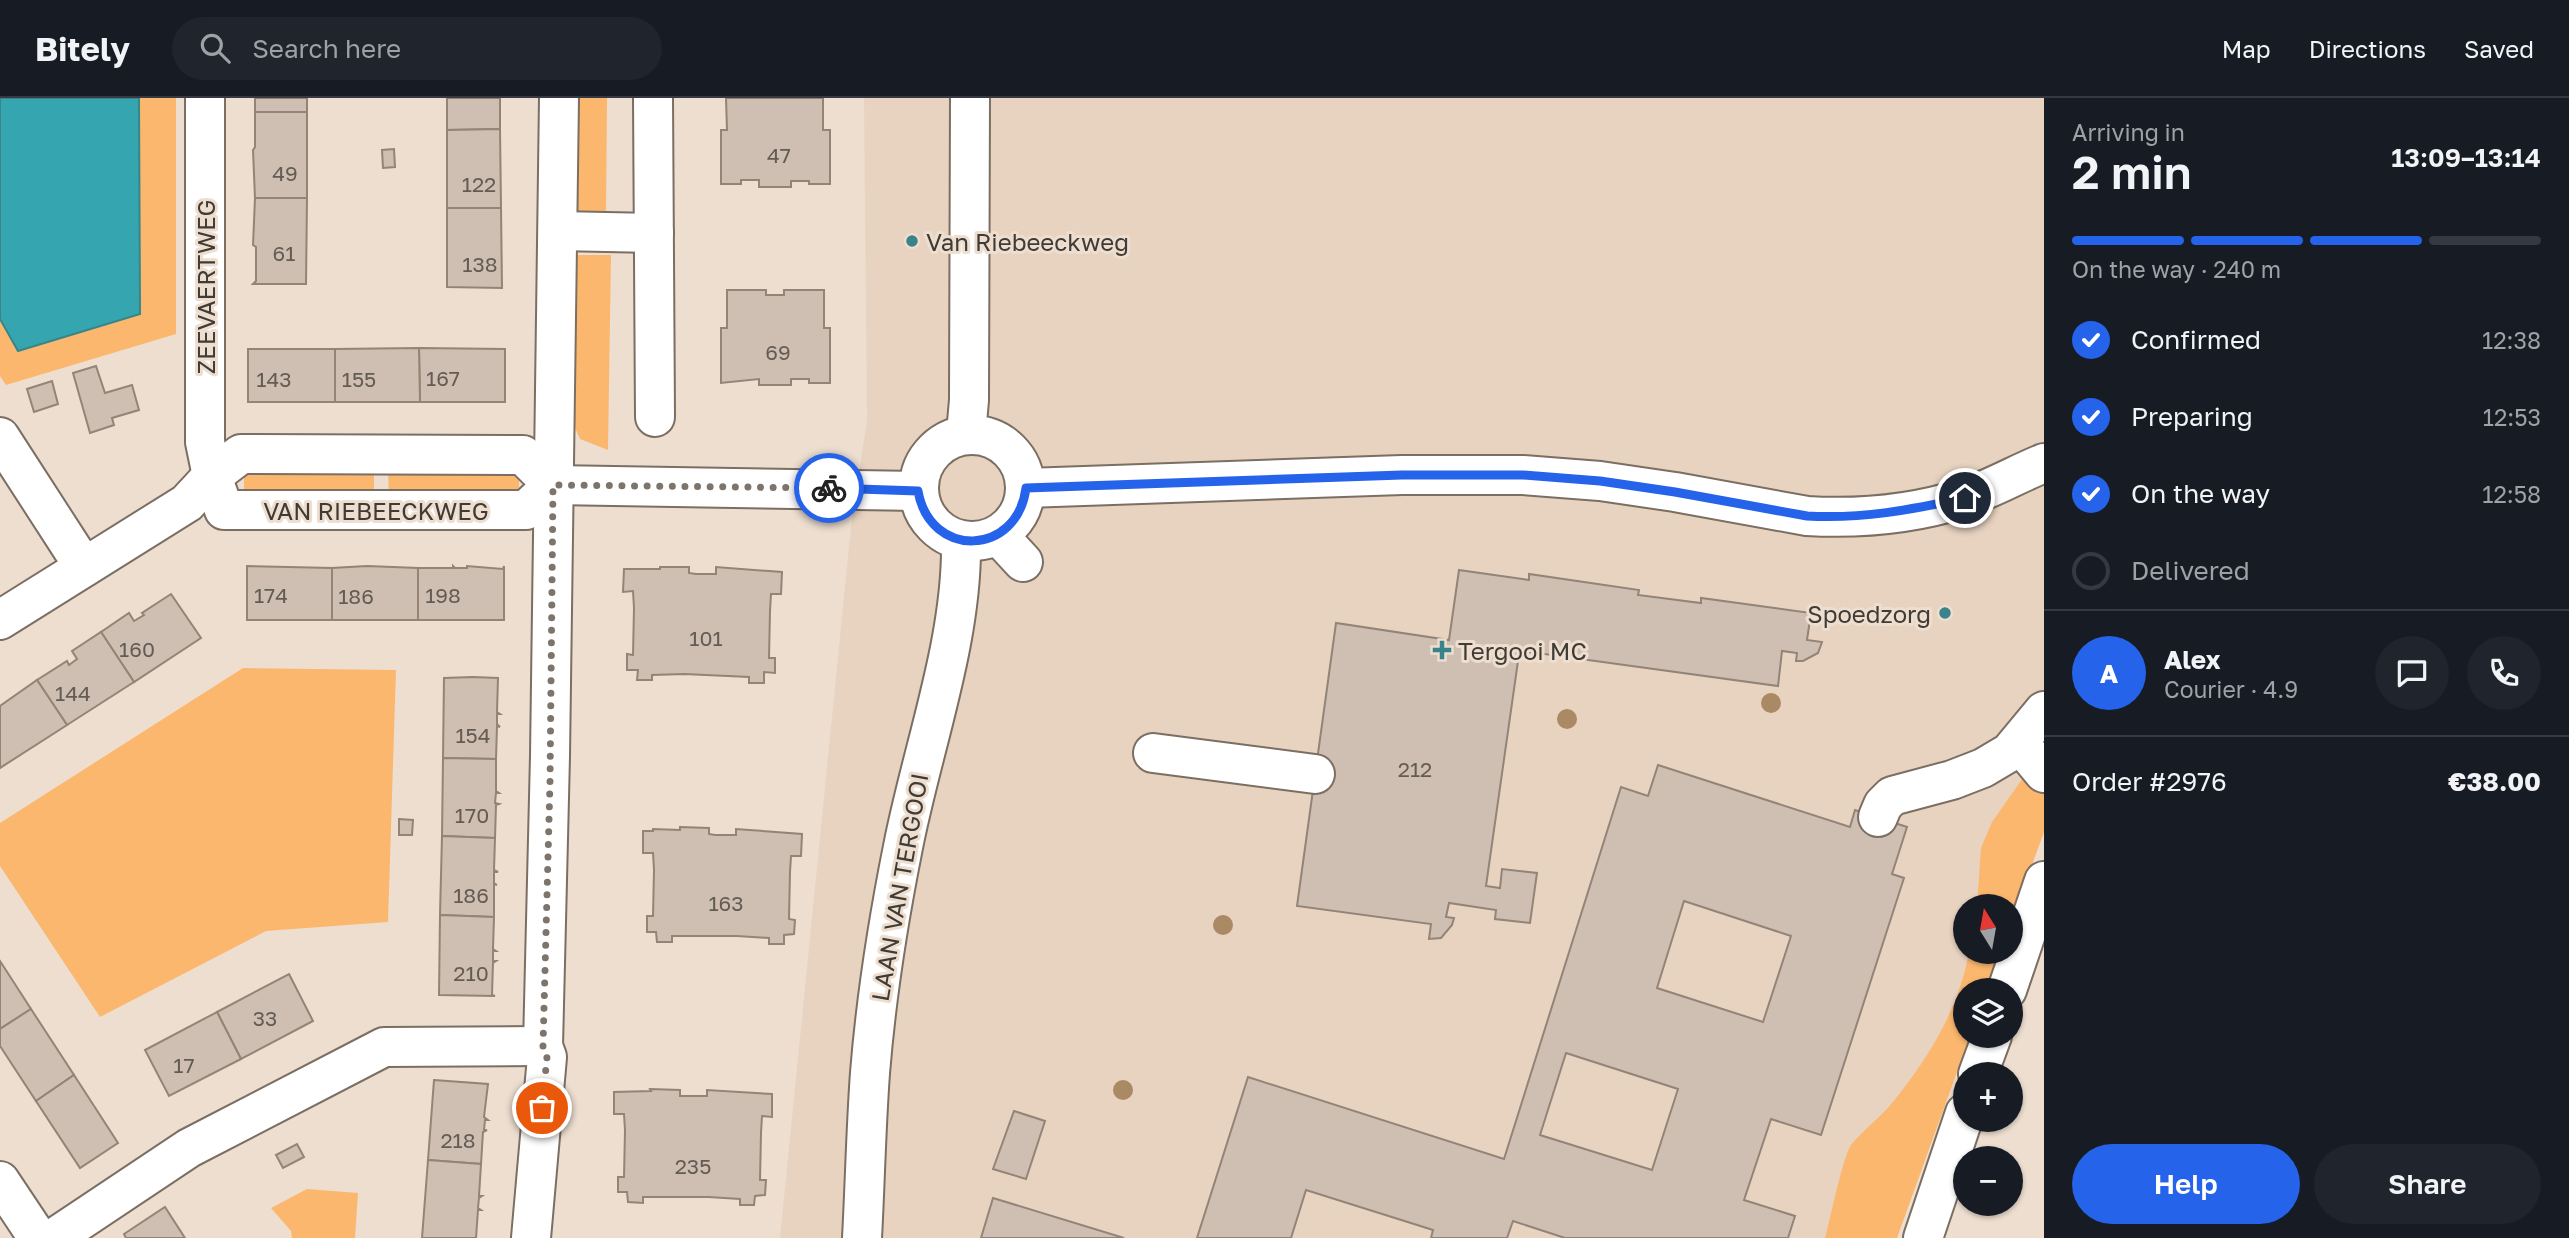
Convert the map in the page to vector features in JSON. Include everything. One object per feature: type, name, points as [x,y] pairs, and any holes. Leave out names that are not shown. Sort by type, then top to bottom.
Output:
[{"type":"street","name":"ZEEVAERTWEG","points":[[205,98],[205,442],[212,476]]},
{"type":"street","points":[[531,1238],[547,1057],[543,1046],[550,783],[559,98]]},
{"type":"street","points":[[653,98],[655,417]]},
{"type":"street","points":[[966,435],[969,400],[970,98]]},
{"type":"street","points":[[558,232],[654,233]]},
{"type":"street","points":[[966,435],[992,438],[1004,444],[1021,465],[1026,488],[1021,510],[994,546],[940,531],[925,513],[918,491],[921,470],[931,453],[947,440],[966,435]]},
{"type":"street","points":[[0,437],[84,567]]},
{"type":"street","points":[[0,621],[187,503],[212,476],[241,454],[523,455],[553,485],[918,491]]},
{"type":"street","points":[[1026,488],[1402,475],[1523,475],[1600,481],[1807,516],[1836,518],[1905,512],[1965,498],[2044,463]]},
{"type":"street","name":"VAN RIEBEECKWEG","points":[[212,476],[224,510],[526,510],[553,485]]},
{"type":"street","name":"LAAN VAN TERGOOI","points":[[862,1238],[870,1073],[887,931],[903,845],[944,672],[962,575],[994,546]]},
{"type":"street","points":[[1878,817],[1883,805],[1892,796],[1952,780],[1983,768],[2010,752],[2044,711]]},
{"type":"street","points":[[2019,743],[2044,773]]},
{"type":"street","points":[[1153,753],[1315,774]]},
{"type":"street","points":[[2021,978],[2044,881]]},
{"type":"street","points":[[54,1238],[189,1148],[384,1047],[543,1046]]},
{"type":"street","points":[[1923,1238],[1959,1132]]},
{"type":"street","points":[[0,1181],[38,1238]]},
{"type":"shaded area","points":[[139,98],[176,98],[176,334],[6,385],[0,376],[0,319],[19,351],[140,314]]},
{"type":"shaded area","points":[[570,98],[607,98],[606,216],[569,216]]},
{"type":"shaded area","name":"Tergooi MC","points":[[864,98],[2044,98],[2044,773],[2005,894],[1953,894],[1953,964],[1979,964],[1972,978],[1953,978],[1953,1021],[1856,1238],[780,1238],[851,527],[867,420]]},
{"type":"shaded area","points":[[573,255],[611,255],[608,450],[580,439],[572,421]]},
{"type":"shaded area","points":[[244,465],[374,467],[374,495],[244,494]]},
{"type":"shaded area","points":[[519,469],[519,496],[389,497],[388,470]]},
{"type":"shaded area","points":[[243,668],[396,670],[388,922],[266,931],[100,1017],[0,866],[0,823]]},
{"type":"shaded area","points":[[2044,748],[2044,832],[2022,894],[1978,894],[1981,848],[1992,822]]},
{"type":"shaded area","points":[[1966,964],[1996,964],[1990,978],[1962,978]]},
{"type":"shaded area","points":[[1953,1006],[1953,1048],[1966,1048],[1961,1062],[1953,1062],[1953,1083],[1897,1238],[1825,1238],[1851,1145],[1892,1103],[1918,1069]]},
{"type":"shaded area","points":[[307,1189],[358,1193],[355,1238],[292,1238],[291,1231],[271,1208]]},
{"type":"water","points":[[0,98],[139,98],[140,314],[18,351],[0,319]]},
{"type":"building","points":[[255,98],[307,98],[307,112],[255,112]]},
{"type":"building","points":[[447,98],[500,98],[500,129],[447,130]]},
{"type":"building","points":[[726,98],[823,98],[823,130],[830,130],[830,184],[791,181],[791,187],[759,187],[759,180],[741,180],[741,184],[721,184],[721,130],[727,130]]},
{"type":"building","points":[[255,112],[307,112],[307,198],[255,198]]},
{"type":"building","points":[[500,129],[501,208],[447,208],[447,130]]},
{"type":"building","points":[[394,149],[395,167],[383,168],[382,150]]},
{"type":"building","points":[[255,198],[307,198],[306,284],[253,284],[256,281],[256,247],[253,245]]},
{"type":"building","points":[[447,208],[501,208],[502,288],[447,287]]},
{"type":"building","points":[[727,290],[766,290],[766,295],[784,295],[784,290],[824,290],[824,328],[830,328],[830,383],[809,383],[809,379],[791,379],[791,385],[759,385],[759,379],[721,383],[721,328],[727,328]]},
{"type":"building","points":[[419,348],[505,349],[505,402],[420,402]]},
{"type":"building","points":[[419,348],[420,402],[335,402],[335,349]]},
{"type":"building","points":[[248,349],[335,349],[335,402],[248,402]]},
{"type":"building","points":[[96,366],[105,393],[132,385],[139,410],[112,418],[114,425],[90,433],[73,373]]},
{"type":"building","points":[[52,381],[58,404],[34,412],[27,389]]},
{"type":"building","points":[[247,566],[332,568],[332,620],[247,620]]},
{"type":"building","points":[[453,566],[503,569],[504,566],[504,620],[418,620],[418,568]]},
{"type":"building","points":[[689,567],[689,573],[696,574],[716,574],[716,567],[782,572],[781,594],[771,594],[769,658],[775,658],[775,673],[764,672],[764,683],[749,683],[749,677],[684,674],[652,675],[652,680],[637,680],[638,670],[627,670],[627,654],[633,655],[634,608],[633,591],[623,592],[624,569]]},
{"type":"building","points":[[332,568],[418,568],[418,620],[332,620]]},
{"type":"building","points":[[1459,570],[1529,580],[1529,574],[1639,590],[1638,595],[1701,603],[1701,598],[1811,613],[1807,640],[1822,642],[1818,653],[1803,661],[1796,661],[1797,653],[1782,651],[1778,686],[1530,652],[1518,661],[1486,886],[1500,888],[1502,869],[1537,873],[1530,923],[1495,919],[1496,910],[1449,903],[1446,917],[1454,918],[1452,925],[1441,938],[1429,939],[1431,924],[1297,906],[1336,623],[1449,640]]},
{"type":"building","points":[[171,594],[201,638],[134,682],[101,632],[129,613],[134,621]]},
{"type":"building","points":[[101,632],[134,682],[67,725],[37,680],[67,661],[69,665],[77,659],[72,651]]},
{"type":"building","points":[[444,678],[498,678],[497,712],[500,714],[497,714],[497,724],[500,727],[497,726],[496,759],[443,758]]},
{"type":"building","points":[[37,680],[67,725],[0,768],[0,706]]},
{"type":"building","points":[[443,758],[496,759],[496,791],[499,793],[496,793],[495,803],[499,804],[496,805],[495,838],[442,836]]},
{"type":"building","points":[[1658,765],[1850,827],[1855,810],[1907,827],[1892,874],[1904,878],[1821,1135],[1771,1119],[1744,1200],[1795,1216],[1788,1238],[1565,1238],[1513,1221],[1507,1238],[1431,1238],[1433,1230],[1306,1190],[1291,1238],[1197,1238],[1248,1077],[1504,1159],[1621,787],[1648,796]],"holes":[[[1684,901],[1791,936],[1763,1022],[1657,988]],[[1566,1053],[1678,1089],[1652,1170],[1540,1135]]]},
{"type":"building","points":[[399,819],[413,820],[412,835],[399,835]]},
{"type":"building","points":[[680,827],[709,828],[709,834],[715,835],[736,835],[736,829],[802,834],[801,856],[791,856],[789,919],[795,920],[794,934],[784,935],[784,944],[769,944],[769,938],[737,936],[672,936],[672,942],[657,942],[656,932],[647,932],[647,916],[653,916],[654,870],[653,853],[643,853],[643,831],[680,830]]},
{"type":"building","points":[[442,836],[495,838],[494,870],[498,872],[494,872],[494,883],[497,885],[494,884],[494,917],[440,915]]},
{"type":"building","points":[[440,915],[494,917],[493,949],[496,951],[493,951],[493,961],[496,961],[493,963],[492,995],[495,996],[439,995]]},
{"type":"building","points":[[0,961],[31,1009],[0,1029]]},
{"type":"building","points":[[289,974],[313,1021],[241,1059],[217,1012]]},
{"type":"building","points":[[31,1009],[74,1075],[36,1101],[0,1046],[0,1029]]},
{"type":"building","points":[[217,1012],[241,1059],[169,1096],[145,1050]]},
{"type":"building","points":[[74,1075],[118,1143],[80,1168],[36,1101]]},
{"type":"building","points":[[434,1080],[488,1084],[484,1117],[488,1120],[485,1120],[484,1130],[487,1130],[483,1132],[481,1164],[428,1160]]},
{"type":"building","points":[[650,1089],[680,1090],[680,1096],[707,1096],[707,1090],[772,1094],[772,1117],[762,1116],[760,1180],[766,1180],[765,1195],[755,1196],[754,1205],[740,1205],[740,1199],[708,1197],[643,1197],[643,1203],[628,1202],[627,1192],[618,1192],[618,1177],[624,1177],[625,1130],[624,1114],[614,1114],[614,1092],[651,1091]]},
{"type":"building","points":[[1014,1111],[1045,1121],[1026,1179],[993,1169]]},
{"type":"building","points":[[297,1144],[304,1157],[283,1168],[276,1155]]},
{"type":"building","points":[[428,1160],[481,1164],[479,1196],[482,1196],[479,1198],[478,1208],[481,1210],[478,1210],[476,1238],[422,1238]]},
{"type":"building","points":[[993,1198],[1124,1238],[981,1238]]},
{"type":"building","points":[[165,1207],[185,1238],[126,1238],[124,1234]]},
{"type":"way so far","points":[[542,1108],[547,1057],[543,1046],[546,1018],[553,485],[829,488]]},
{"type":"place","name":"Van Riebeeckweg","points":[[912,241]]},
{"type":"place","name":"Spoedzorg","points":[[1945,613]]},
{"type":"place","name":"Tergooi MC","points":[[1442,650]]},
{"type":"route","points":[[829,488],[918,491],[920,502],[931,523],[950,536],[970,541],[998,535],[1007,528],[1021,510],[1026,488],[1402,475],[1523,475],[1600,481],[1807,516],[1836,518],[1905,512],[1965,498]]}]
